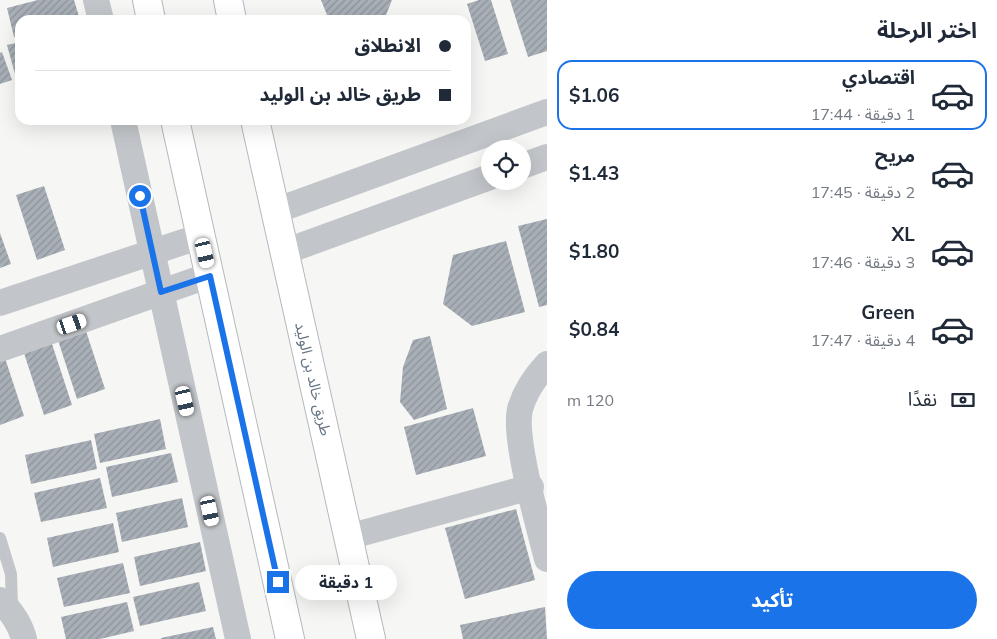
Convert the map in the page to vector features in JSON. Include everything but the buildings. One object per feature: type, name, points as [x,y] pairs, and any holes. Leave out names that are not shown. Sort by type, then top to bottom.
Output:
[{"type":"street","points":[[96,0],[99,15]]},
{"type":"street","points":[[147,0],[150,15]]},
{"type":"street","points":[[228,0],[231,15]]},
{"type":"street","points":[[275,211],[547,112]]},
{"type":"street","points":[[124,125],[238,639]]},
{"type":"street","points":[[176,125],[290,639]]},
{"type":"street","name":"طريق خالد بن الوليد","points":[[255,125],[371,639]]},
{"type":"street","points":[[531,163],[547,157]]},
{"type":"street","points":[[284,252],[481,181]]},
{"type":"street","points":[[0,303],[153,254],[202,236]]},
{"type":"street","points":[[0,349],[210,276]]},
{"type":"street","points":[[547,364],[529,385],[520,411],[520,438],[547,559]]},
{"type":"street","points":[[348,537],[531,487]]},
{"type":"street","points":[[6,606],[24,639]]},
{"type":"lane","points":[[0,538],[11,574],[6,606]]},
{"type":"route","points":[[140,196],[161,292],[210,276],[278,582]]}]
